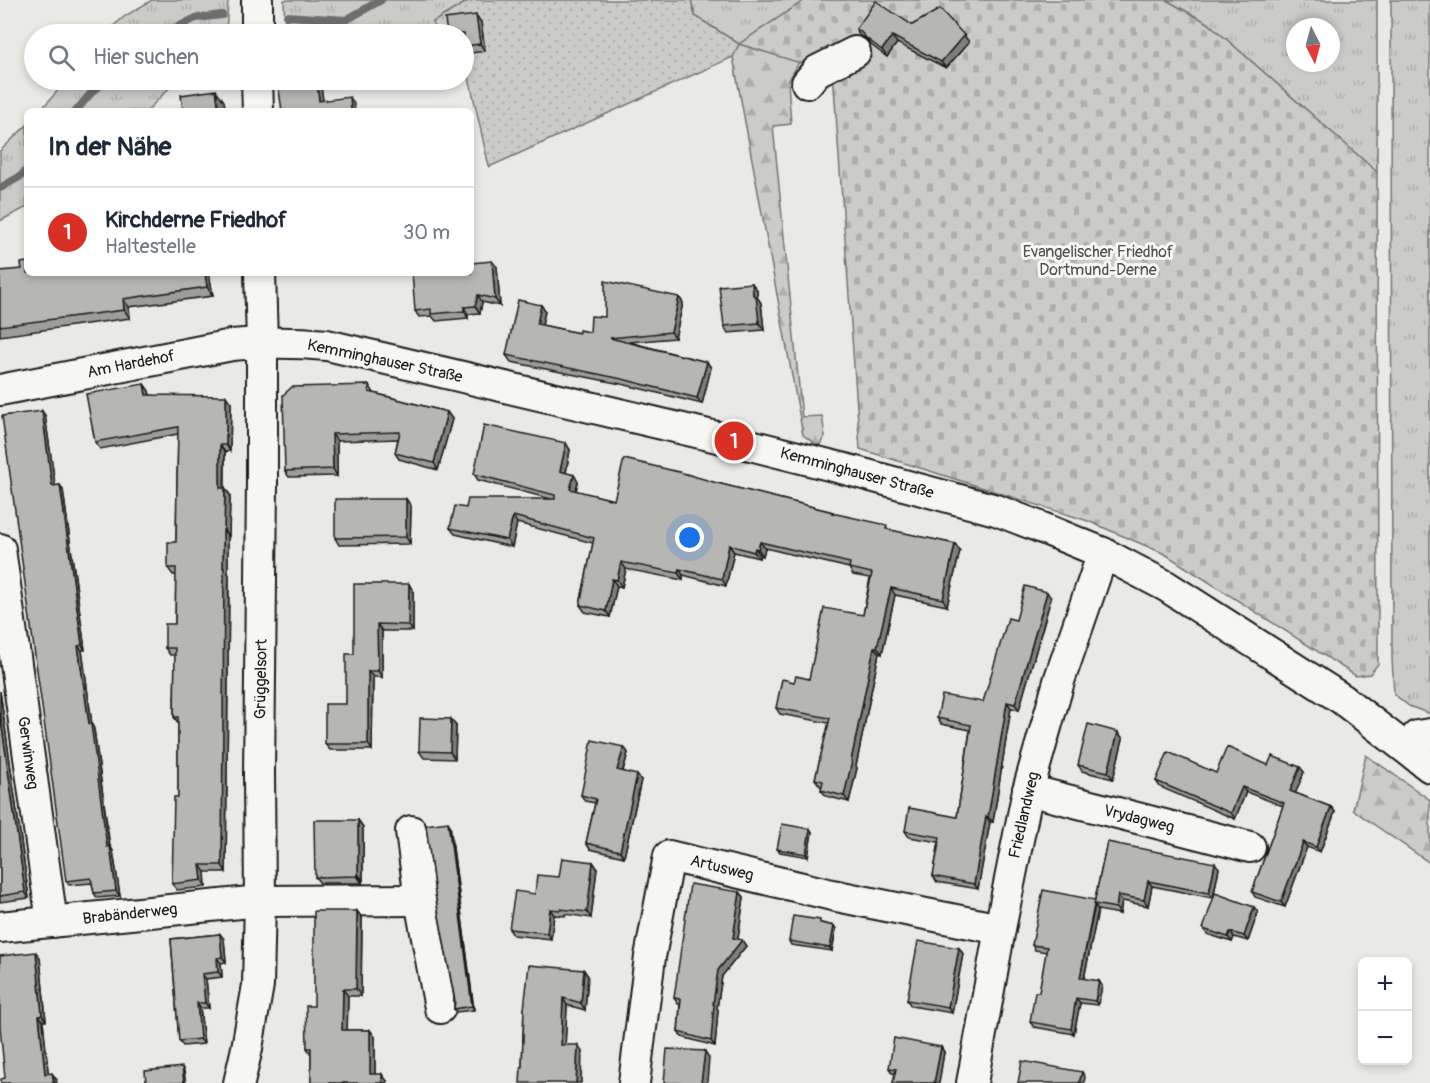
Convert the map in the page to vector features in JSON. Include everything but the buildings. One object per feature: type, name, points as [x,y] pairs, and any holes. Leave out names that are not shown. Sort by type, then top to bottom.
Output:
[{"type":"street","points":[[257,0],[257,24]]},
{"type":"street","points":[[807,83],[818,71],[855,52]]},
{"type":"street","points":[[257,90],[258,108]]},
{"type":"street","name":"Grüggelsort","points":[[238,1083],[247,1048],[258,985],[262,342],[260,276]]},
{"type":"street","name":"Am Hardehof","points":[[0,390],[232,345],[262,342]]},
{"type":"street","name":"Kemminghauser Straße","points":[[262,342],[327,345],[723,438],[996,510],[1103,554],[1166,586],[1342,699],[1430,767]]},
{"type":"street","name":"Gerwinweg","points":[[0,549],[52,922]]},
{"type":"street","name":"Friedlandweg","points":[[972,1083],[1028,790],[1060,678],[1103,554]]},
{"type":"street","name":"Kemminghauser Straße","points":[[1342,699],[1426,738]]},
{"type":"street","name":"Vrydagweg","points":[[1028,790],[1250,847]]},
{"type":"street","points":[[411,831],[420,900],[440,1008]]},
{"type":"street","name":"Artusweg","points":[[634,1083],[650,957],[669,856],[832,895],[1000,929]]},
{"type":"street","name":"Brabänderweg","points":[[0,927],[260,901],[420,900]]},
{"type":"green space","points":[[152,0],[228,0],[227,24],[116,24]]},
{"type":"green space","points":[[284,0],[470,0],[434,24],[285,24]]},
{"type":"green space","points":[[470,0],[691,0],[695,16],[739,44],[733,57],[489,167],[472,90],[474,90],[474,24],[433,24],[433,22]]},
{"type":"green space","points":[[691,0],[805,0],[739,44],[695,16]]},
{"type":"green space","name":"Evangelischer Friedhof Dortmund-Derne","points":[[805,0],[1166,0],[1208,23],[1377,172],[1378,664],[1370,674],[1356,676],[1165,554],[1088,521],[860,449],[833,73],[739,44]]},
{"type":"green space","points":[[1166,0],[1377,0],[1377,172],[1208,23]]},
{"type":"green space","points":[[1391,0],[1430,0],[1430,714],[1409,706],[1394,694],[1392,658]]},
{"type":"green space","points":[[739,44],[799,62],[788,82],[791,124],[773,126],[802,417],[822,416],[825,436],[819,446],[803,435],[733,57]]},
{"type":"green space","points":[[58,90],[167,90],[150,108],[43,108]]},
{"type":"green space","points":[[24,128],[24,209],[0,221],[0,151]]},
{"type":"green space","points":[[1366,755],[1430,800],[1430,863],[1353,810]]},
{"type":"waterway","points":[[287,16],[346,20],[381,0]]},
{"type":"waterway","points":[[184,24],[196,18],[222,15]]},
{"type":"waterway","points":[[78,108],[95,90]]},
{"type":"waterway","points":[[0,188],[24,172]]},
{"type":"place","name":"Kirchderne Friedhof","points":[[734,441]]}]
